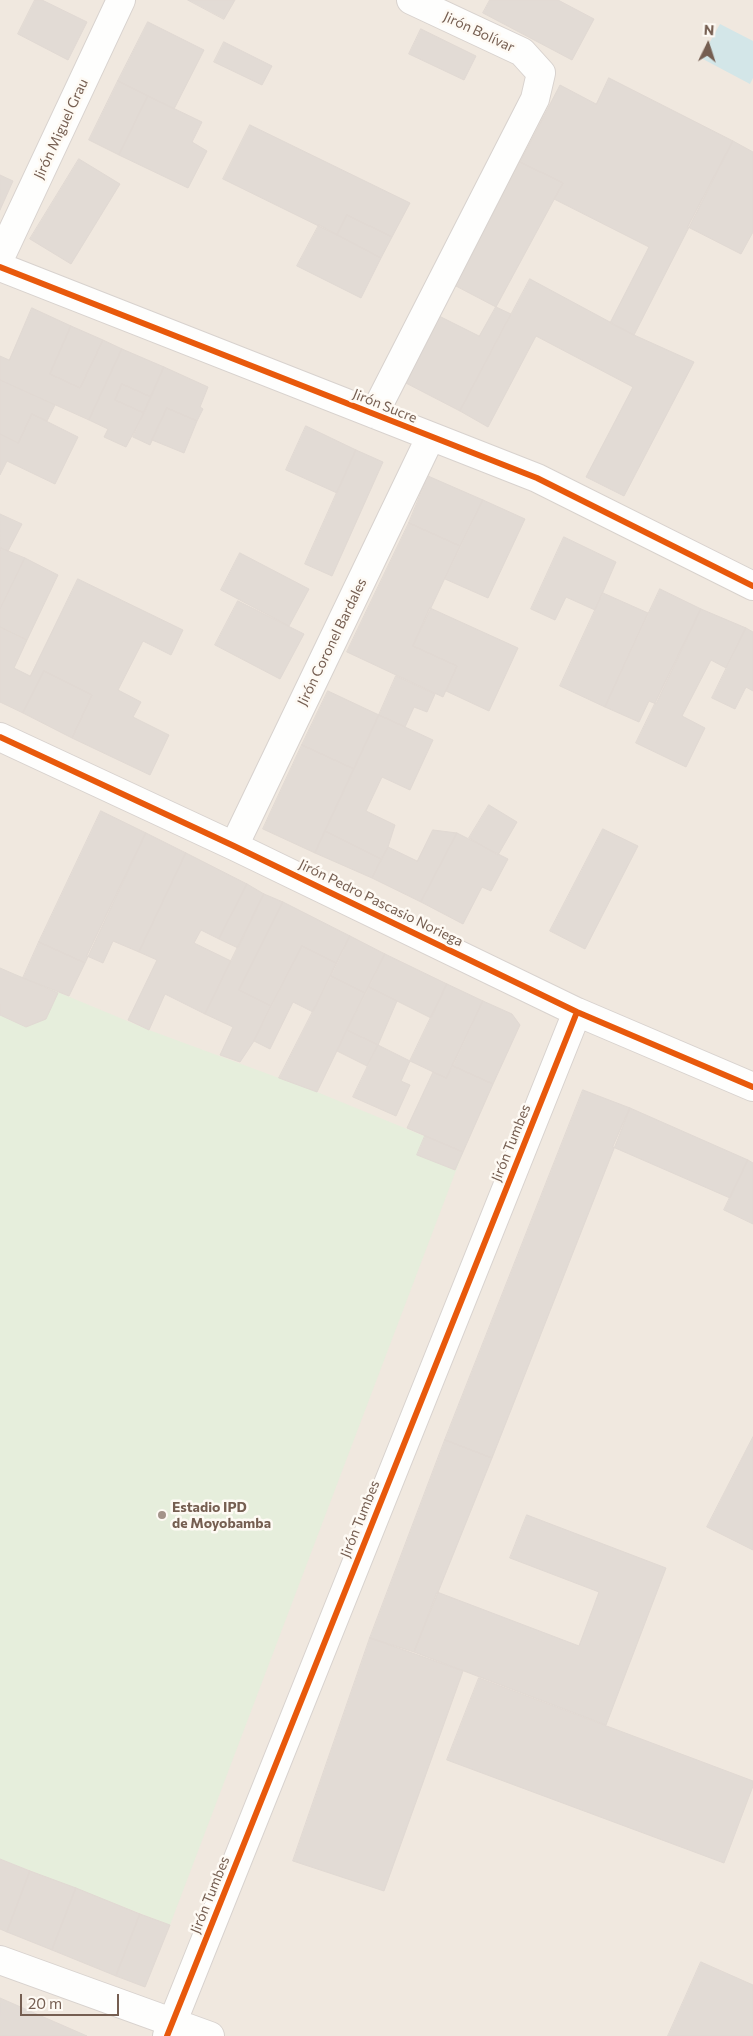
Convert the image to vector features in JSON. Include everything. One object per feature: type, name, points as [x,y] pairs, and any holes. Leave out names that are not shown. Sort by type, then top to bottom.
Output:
[{"type":"street","name":"Jirón Miguel Grau","points":[[0,258],[121,0]]},
{"type":"street","name":"Jirón Bolívar","points":[[374,414],[535,99],[541,73],[522,52],[411,0]]},
{"type":"street","name":"Jirón Sucre","points":[[0,267],[374,414],[430,438],[537,478],[753,586]]},
{"type":"street","name":"Jirón Coronel Bardales","points":[[234,846],[430,438]]},
{"type":"street","name":"Jirón Pedro Pascasio Noriega","points":[[0,737],[234,846],[576,1012],[753,1087]]},
{"type":"street","name":"Jirón Tumbes","points":[[170,2029],[576,1012]]},
{"type":"street","points":[[0,1960],[170,2029],[210,2036]]},
{"type":"shaded area","points":[[0,0],[753,0],[753,2036],[0,2036]]},
{"type":"shaded area","points":[[720,24],[753,41],[753,78],[750,84],[701,58]]},
{"type":"green space","name":"Estadio IPD de Moyobamba","points":[[0,968],[149,1030],[317,1092],[463,1152],[170,1925],[0,1859]]},
{"type":"building","points":[[35,0],[42,0],[87,22],[68,60],[18,34]]},
{"type":"building","points":[[188,0],[235,0],[224,19]]},
{"type":"building","points":[[490,0],[558,0],[594,19],[572,60],[483,13]]},
{"type":"building","points":[[148,22],[204,50],[174,109],[118,81]]},
{"type":"building","points":[[421,29],[476,56],[464,80],[409,54]]},
{"type":"building","points":[[224,42],[272,66],[262,85],[214,62]]},
{"type":"building","points":[[609,78],[733,141],[634,335],[610,323],[649,247],[554,199],[563,183],[520,162],[560,85],[596,104]]},
{"type":"building","points":[[118,81],[148,96],[119,155],[89,140]]},
{"type":"building","points":[[148,96],[202,122],[192,142],[207,151],[188,188],[119,155]]},
{"type":"building","points":[[250,125],[410,203],[392,237],[347,215],[337,235],[223,179]]},
{"type":"building","points":[[733,141],[753,152],[753,232],[741,254],[688,227]]},
{"type":"building","points":[[79,159],[120,184],[71,264],[30,239]]},
{"type":"building","points":[[520,162],[563,183],[496,307],[454,285]]},
{"type":"building","points":[[0,175],[13,181],[0,210]]},
{"type":"building","points":[[347,215],[392,237],[381,258],[337,235]]},
{"type":"building","points":[[319,225],[381,258],[361,298],[297,266]]},
{"type":"building","points":[[530,279],[634,335],[694,362],[624,496],[586,477],[633,387],[536,336],[488,427],[460,411]]},
{"type":"building","points":[[496,307],[511,314],[460,411],[402,381],[437,315],[479,336]]},
{"type":"building","points":[[32,308],[71,326],[50,374],[80,388],[103,340],[122,349],[89,420],[0,380],[0,356],[9,360]]},
{"type":"building","points":[[71,326],[103,340],[80,388],[50,374]]},
{"type":"building","points":[[122,349],[164,367],[151,397],[122,384],[115,400],[144,413],[126,447],[104,437],[108,429],[89,420]]},
{"type":"building","points":[[164,367],[208,387],[200,407],[203,409],[197,421],[167,408],[150,445],[133,437]]},
{"type":"building","points":[[0,380],[55,405],[47,421],[32,414],[18,443],[0,434]]},
{"type":"building","points":[[122,384],[151,397],[144,413],[115,400]]},
{"type":"building","points":[[167,408],[197,421],[184,453],[152,440]]},
{"type":"building","points":[[32,414],[78,437],[55,484],[7,461],[0,475],[0,434],[18,443]]},
{"type":"building","points":[[306,426],[356,450],[337,493],[286,470]]},
{"type":"building","points":[[356,450],[383,462],[332,576],[305,564]]},
{"type":"building","points":[[428,476],[483,500],[460,546],[409,523]]},
{"type":"building","points":[[483,500],[525,519],[488,598],[445,579]]},
{"type":"building","points":[[0,514],[22,524],[8,551],[1,548],[0,551]]},
{"type":"building","points":[[409,523],[460,546],[413,646],[457,666],[443,697],[347,652]]},
{"type":"building","points":[[564,537],[616,562],[595,610],[566,597],[555,620],[531,609]]},
{"type":"building","points":[[1,548],[25,558],[0,609],[0,551]]},
{"type":"building","points":[[240,553],[309,589],[289,626],[221,590]]},
{"type":"building","points":[[25,558],[58,575],[27,640],[0,627],[0,609]]},
{"type":"building","points":[[78,579],[183,630],[171,655],[143,641],[118,690],[141,702],[133,717],[169,735],[150,775],[72,738],[92,695],[44,671],[23,713],[0,702],[0,627],[27,640],[14,668],[30,676]]},
{"type":"building","points":[[660,589],[701,609],[656,704],[649,701],[639,722],[605,707]]},
{"type":"building","points":[[603,593],[648,613],[605,707],[560,686]]},
{"type":"building","points":[[238,601],[304,634],[280,679],[215,645]]},
{"type":"building","points":[[430,608],[518,648],[489,711],[446,691],[457,666],[413,646]]},
{"type":"building","points":[[701,609],[746,628],[726,668],[711,660],[682,716],[705,728],[686,767],[636,743]]},
{"type":"building","points":[[746,628],[753,632],[753,691],[746,687],[735,709],[712,698]]},
{"type":"building","points":[[44,671],[92,695],[72,738],[23,713]]},
{"type":"building","points":[[396,676],[435,694],[427,712],[414,707],[405,727],[379,715]]},
{"type":"building","points":[[328,691],[379,715],[354,769],[302,745]]},
{"type":"building","points":[[379,715],[433,740],[410,790],[382,777],[366,811],[395,825],[388,847],[381,859],[325,831]]},
{"type":"building","points":[[302,745],[354,769],[315,853],[263,829]]},
{"type":"building","points":[[489,805],[517,822],[498,855],[469,838]]},
{"type":"building","points":[[101,811],[146,833],[85,963],[39,942]]},
{"type":"building","points":[[603,829],[638,846],[585,949],[550,931]]},
{"type":"building","points":[[433,830],[457,833],[421,902],[372,878],[388,847],[417,861]]},
{"type":"building","points":[[325,831],[381,859],[372,878],[315,853]]},
{"type":"building","points":[[146,833],[186,853],[139,952],[113,941],[103,963],[87,956]]},
{"type":"building","points":[[457,833],[508,859],[491,891],[482,887],[463,924],[421,902]]},
{"type":"building","points":[[186,853],[247,884],[219,939],[201,930],[194,943],[231,961],[205,1014],[165,994],[149,1030],[128,1020],[157,960],[139,952]]},
{"type":"building","points":[[247,884],[264,894],[238,948],[219,939]]},
{"type":"building","points":[[264,894],[283,902],[239,990],[271,1006],[254,1041],[240,1062],[220,1055],[233,1027],[205,1014]]},
{"type":"building","points":[[283,902],[350,936],[336,963],[302,946],[271,1006],[239,990]]},
{"type":"building","points":[[350,936],[385,954],[365,993],[331,976]]},
{"type":"building","points":[[39,942],[85,963],[69,996],[23,978]]},
{"type":"building","points":[[302,946],[336,963],[313,1012],[293,1002],[270,1049],[254,1041]]},
{"type":"building","points":[[385,954],[447,984],[431,1018],[369,987]]},
{"type":"building","points":[[0,968],[58,993],[46,1019],[26,1027],[0,1015]]},
{"type":"building","points":[[331,976],[365,993],[317,1092],[279,1078]]},
{"type":"building","points":[[447,984],[483,1001],[446,1078],[410,1061]]},
{"type":"building","points":[[369,987],[397,1001],[378,1045],[347,1030]]},
{"type":"building","points":[[483,1001],[512,1014],[520,1025],[493,1084],[453,1066]]},
{"type":"building","points":[[347,1030],[378,1045],[367,1066],[337,1051]]},
{"type":"building","points":[[378,1045],[410,1061],[401,1081],[410,1085],[396,1116],[353,1097]]},
{"type":"building","points":[[453,1066],[493,1084],[463,1152],[407,1128],[433,1072],[446,1078]]},
{"type":"building","points":[[583,1090],[630,1108],[492,1458],[445,1440]]},
{"type":"building","points":[[630,1108],[748,1160],[730,1198],[613,1147]]},
{"type":"building","points":[[425,1136],[463,1152],[455,1170],[417,1155]]},
{"type":"building","points":[[748,1160],[753,1163],[753,1224],[724,1210]]},
{"type":"building","points":[[753,1437],[753,1550],[707,1527]]},
{"type":"building","points":[[445,1440],[492,1458],[414,1652],[370,1638]]},
{"type":"building","points":[[527,1515],[666,1568],[606,1725],[414,1652],[437,1592],[579,1646],[599,1592],[510,1558]]},
{"type":"building","points":[[370,1638],[463,1671],[384,1891],[293,1861]]},
{"type":"building","points":[[479,1678],[753,1781],[753,1786],[724,1863],[447,1760]]},
{"type":"building","points":[[0,1859],[30,1871],[7,1932],[0,1929]]},
{"type":"building","points":[[30,1871],[76,1888],[52,1950],[7,1932]]},
{"type":"building","points":[[76,1888],[140,1914],[116,1976],[52,1950]]},
{"type":"building","points":[[140,1914],[170,1925],[145,1987],[116,1976]]},
{"type":"building","points":[[701,1962],[753,1985],[753,2036],[668,2036]]},
{"type":"building","points":[[0,1998],[87,2036],[0,2036]]},
{"type":"cycle path","points":[[0,267],[537,478],[753,586]]},
{"type":"cycle path","points":[[0,737],[234,846],[577,1012],[753,1087]]},
{"type":"cycle path","points":[[167,2036],[577,1012]]},
{"type":"place","name":"Estadio IPD de Moyobamba","points":[[162,1515]]}]
